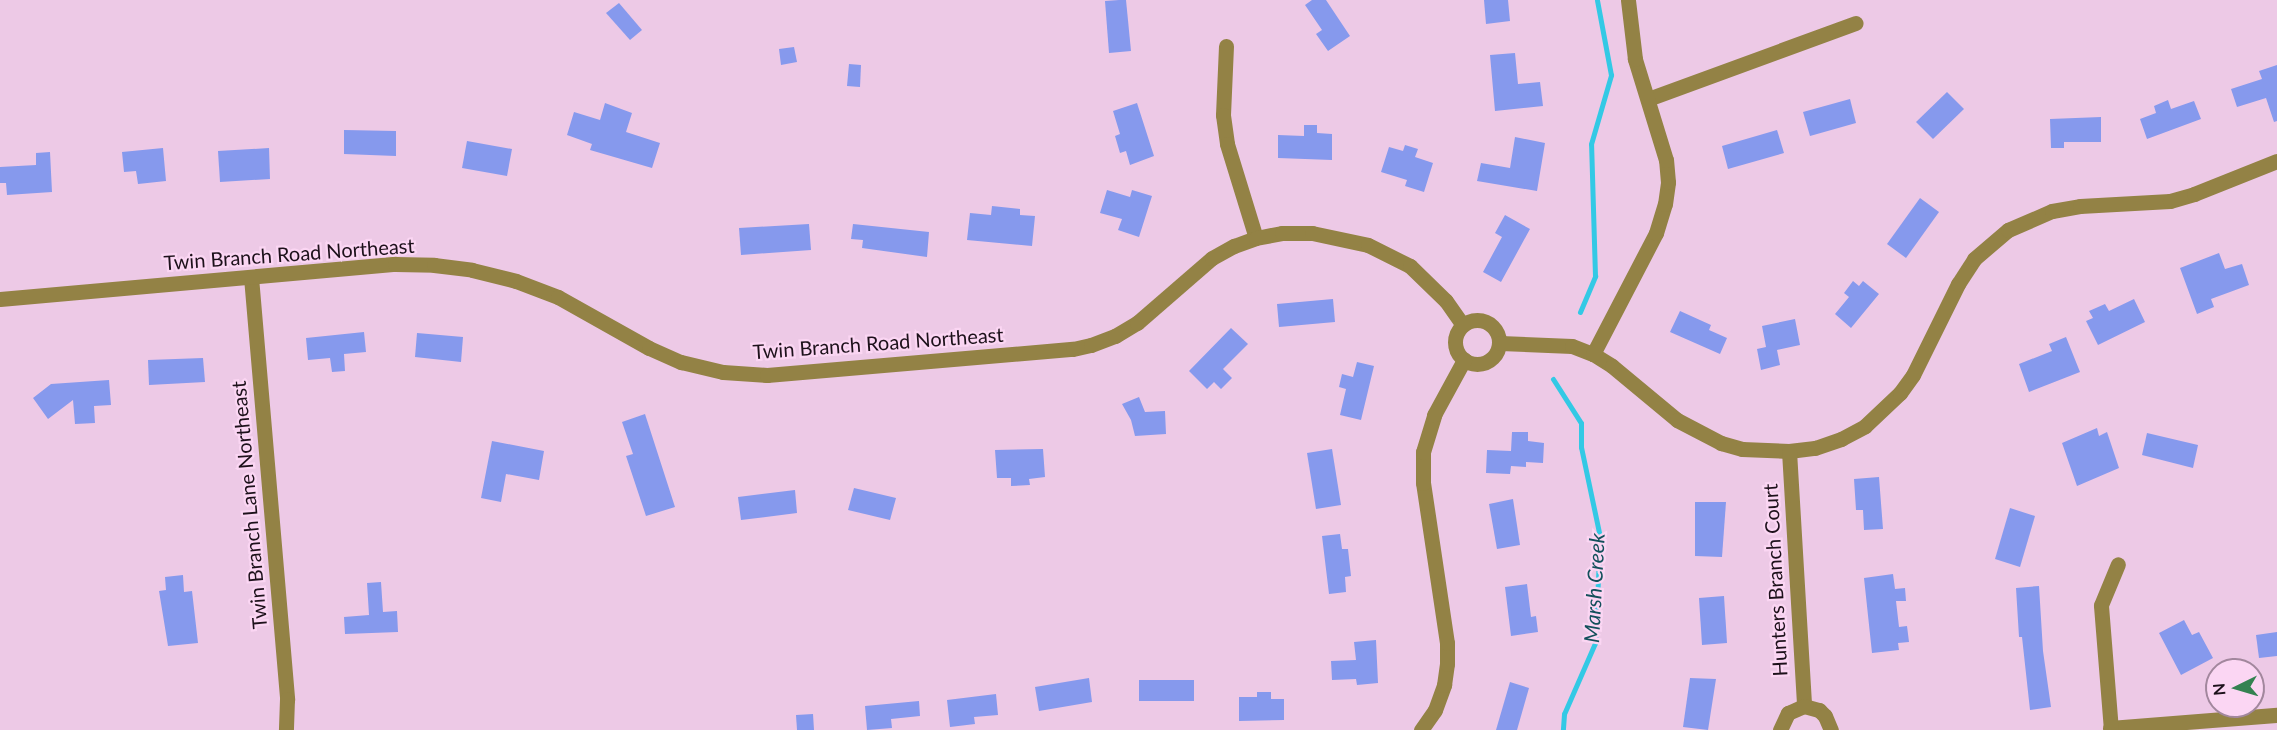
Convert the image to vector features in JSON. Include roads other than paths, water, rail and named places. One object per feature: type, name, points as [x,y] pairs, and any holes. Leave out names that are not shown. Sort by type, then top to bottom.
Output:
[{"type":"street","points":[[1593,354],[1656,233],[1665,204],[1666,160],[1635,58],[1628,0]]},
{"type":"street","points":[[1648,99],[1856,23]]},
{"type":"street","points":[[1226,46],[1223,115],[1227,144],[1256,238]]},
{"type":"street","points":[[1500,343],[1572,346],[1593,354],[1612,366],[1677,420],[1700,434],[1742,449],[1789,452],[1815,448],[1841,439],[1884,411],[1912,375],[1958,284],[1974,259],[2008,230],[2052,211],[2080,206],[2170,201],[2194,194],[2277,161]]},
{"type":"street","name":"Twin Branch Road Northeast","points":[[0,299],[395,264],[434,265],[472,270],[516,281],[558,297],[649,348],[681,362],[723,372],[766,375],[1091,345],[1115,336],[1137,323],[1212,258],[1256,238],[1282,233],[1312,233],[1368,245],[1410,266],[1446,301],[1463,325]]},
{"type":"street","name":"Twin Branch Lane Northeast","points":[[251,277],[287,699],[286,730]]},
{"type":"street","points":[[1476,320],[1489,324],[1495,329],[1500,343],[1496,354],[1487,363],[1471,364],[1459,355],[1455,343],[1463,325],[1476,320]]},
{"type":"street","points":[[1421,730],[1435,710],[1444,686],[1447,664],[1447,643],[1423,483],[1423,452],[1434,415],[1464,360]]},
{"type":"street","name":"Hunters Branch Court","points":[[1789,452],[1804,706]]},
{"type":"street","points":[[2118,564],[2101,605],[2111,729],[2277,715]]},
{"type":"street","points":[[1780,730],[1788,713],[1804,706],[1819,710],[1825,716],[1831,730]]},
{"type":"waterway","name":"Marsh Creek","points":[[1580,312],[1595,276],[1591,144],[1611,75],[1597,0]]},
{"type":"waterway","name":"Marsh Creek","points":[[1553,379],[1581,423],[1581,447],[1600,537],[1595,643],[1564,714],[1563,730]]}]
